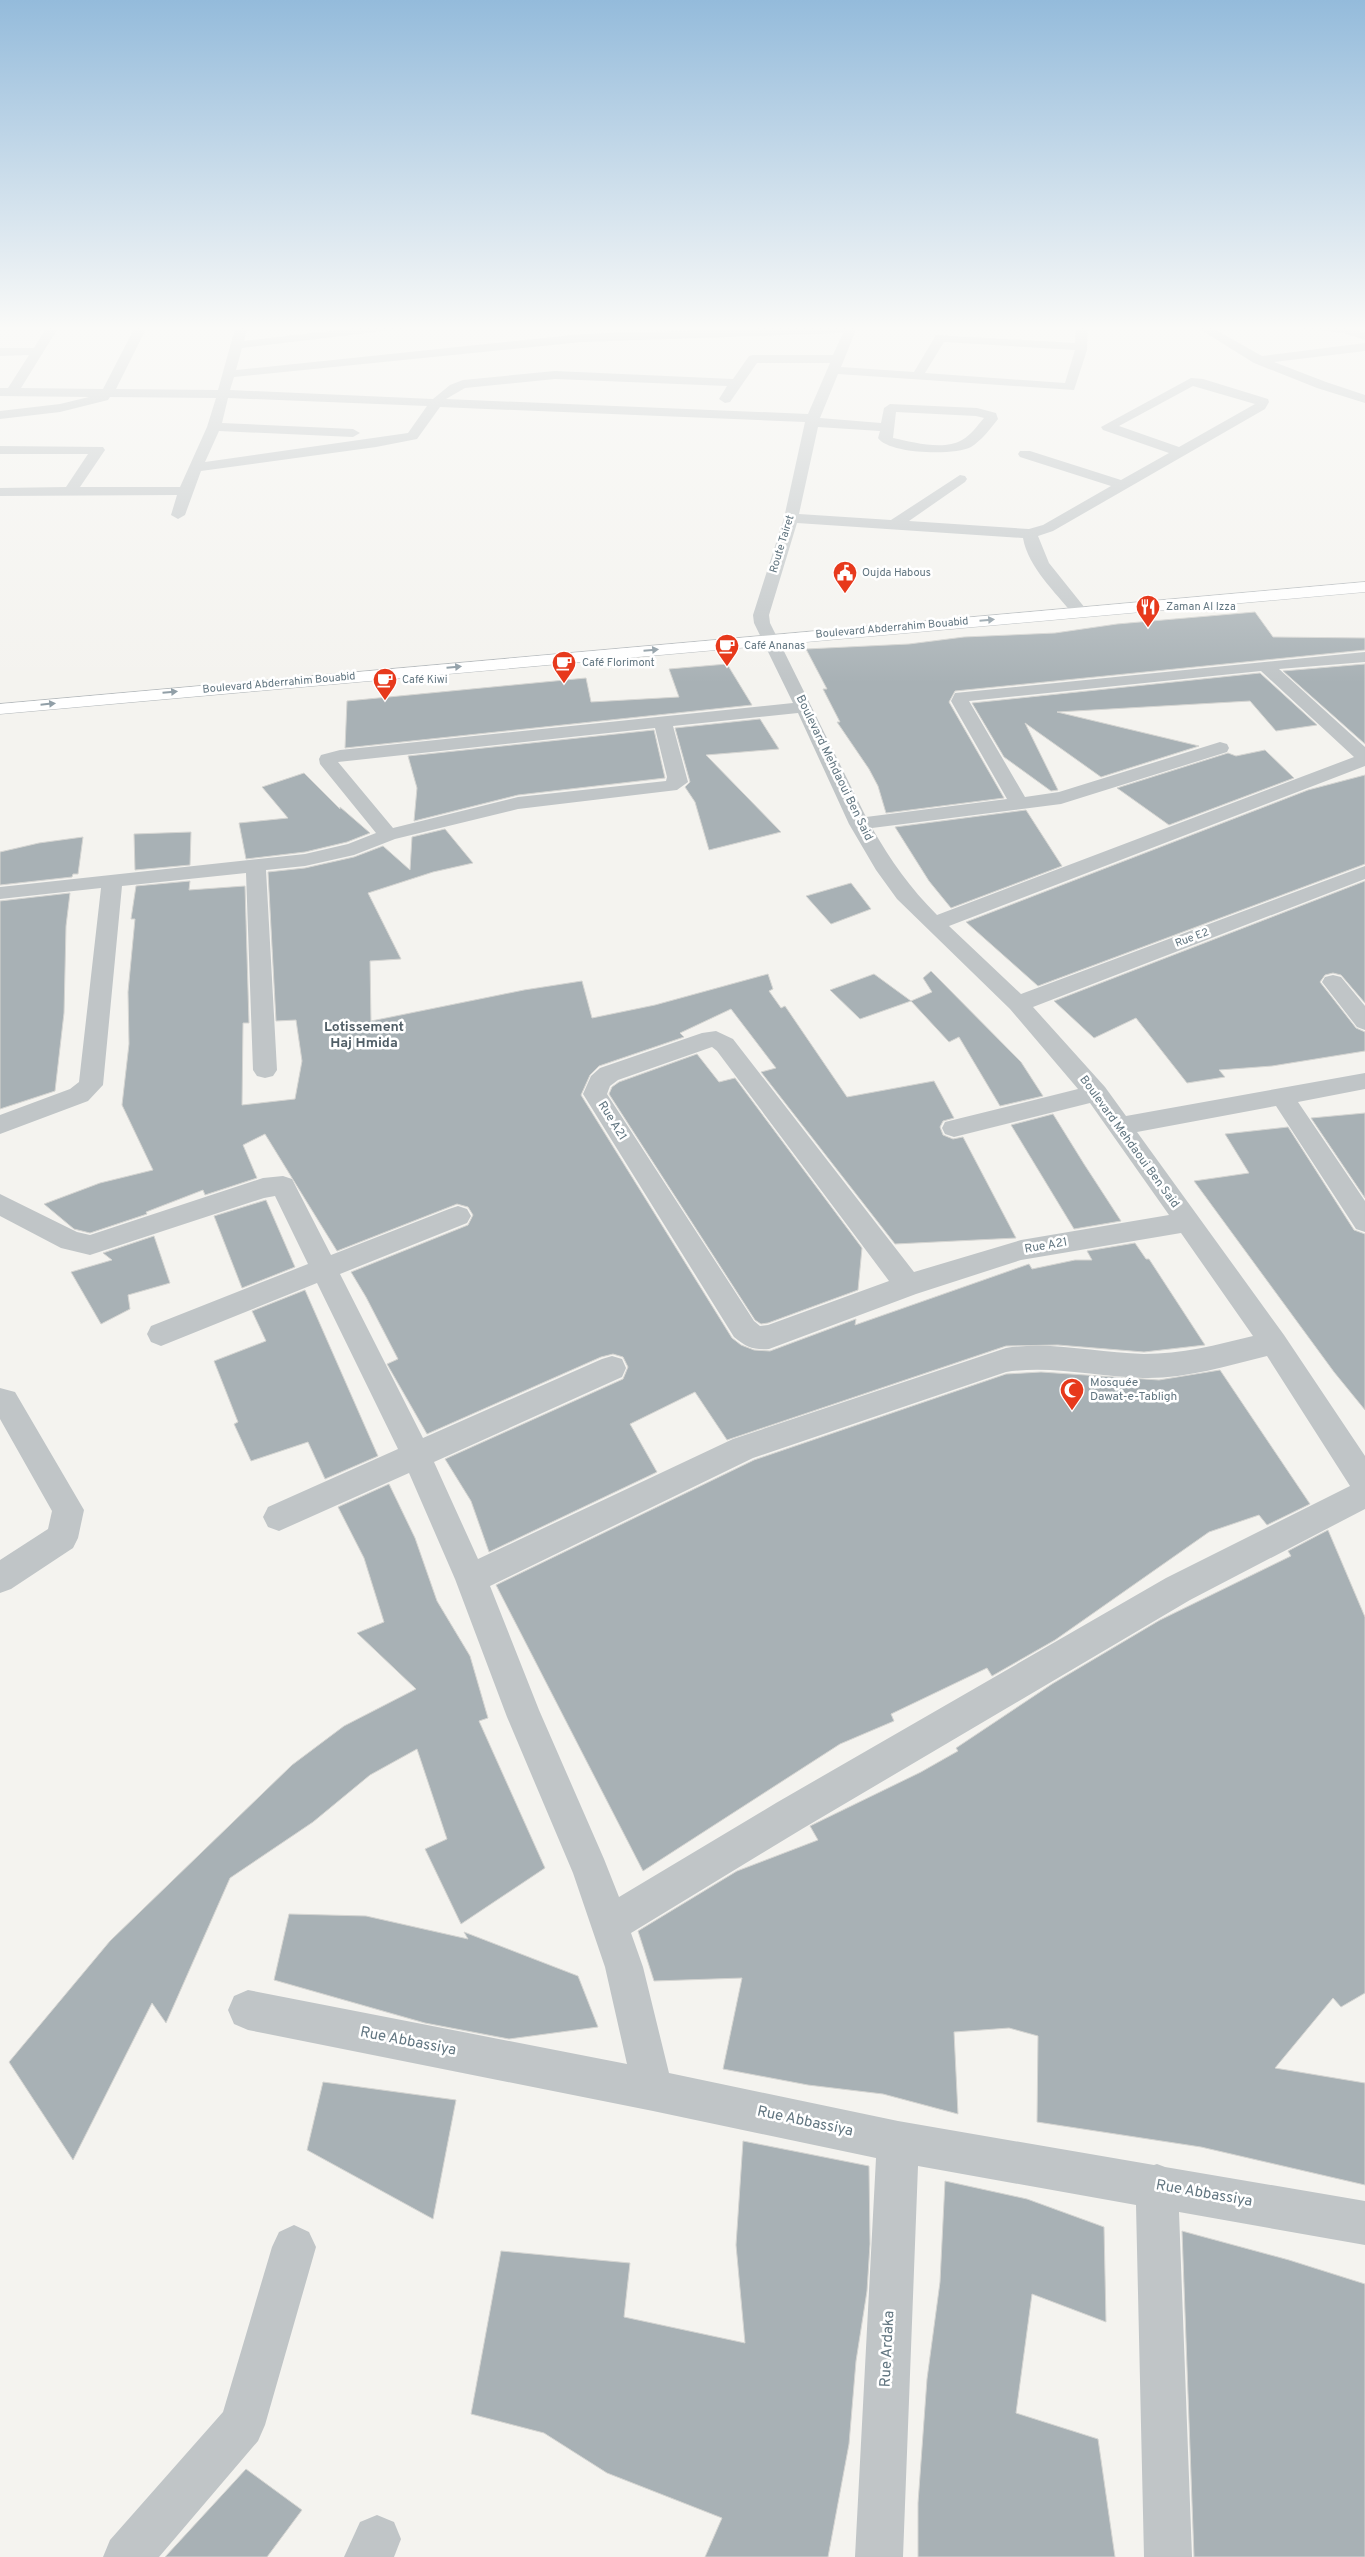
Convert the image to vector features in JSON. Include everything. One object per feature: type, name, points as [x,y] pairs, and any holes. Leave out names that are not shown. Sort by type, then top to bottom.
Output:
[{"type":"main road","name":"Boulevard Abderrahim Bouabid","points":[[962,607],[1074,605],[1365,573]]},
{"type":"main road","name":"Boulevard Abderrahim Bouabid","points":[[0,709],[770,628],[1074,605],[1365,587]]},
{"type":"main road","name":"Boulevard Abderrahim Bouabid","points":[[745,624],[770,628]]},
{"type":"main road","points":[[0,694],[168,678]]},
{"type":"street","points":[[178,515],[185,491],[207,444]]},
{"type":"street","points":[[198,467],[366,444]]},
{"type":"street","name":"Route Tairet","points":[[770,628],[761,615],[791,518],[807,444]]},
{"type":"street","points":[[917,444],[950,448],[961,444]]},
{"type":"street","points":[[1159,444],[1181,452]]},
{"type":"street","points":[[791,518],[1030,534],[1048,528],[1193,444]]},
{"type":"street","points":[[0,450],[98,450],[70,492]]},
{"type":"street","points":[[1025,454],[1122,485]]},
{"type":"street","points":[[895,524],[960,479]]},
{"type":"street","points":[[0,492],[185,491]]},
{"type":"street","points":[[1030,534],[1030,542],[1036,554],[1074,605]]},
{"type":"street","name":"Boulevard Mehdaoui Ben Said","points":[[770,628],[804,707],[859,824],[886,870],[904,894],[1018,1004],[1096,1093],[1274,1344],[1365,1482]]},
{"type":"street","points":[[1019,803],[960,702],[961,697],[1318,660],[1365,657]]},
{"type":"street","points":[[934,924],[1365,758],[1265,666]]},
{"type":"street","points":[[388,835],[329,764],[328,759],[340,756],[804,707]]},
{"type":"street","points":[[0,893],[256,867],[327,856],[388,835],[518,803],[670,786],[678,782],[663,722]]},
{"type":"street","points":[[859,824],[1061,798],[1220,748]]},
{"type":"street","points":[[256,867],[265,1070]]},
{"type":"street","name":"Rue E2","points":[[1018,1004],[1365,872]]},
{"type":"street","points":[[0,1125],[79,1095],[91,1085],[112,881]]},
{"type":"street","points":[[1333,982],[1365,1022]]},
{"type":"street","name":"Rue A21","points":[[908,1285],[725,1044],[716,1039],[702,1040],[609,1074],[600,1082],[595,1094],[744,1329],[756,1338],[769,1336],[908,1285],[1021,1250],[1187,1222]]},
{"type":"street","points":[[1119,1126],[1365,1081]]},
{"type":"street","points":[[954,1128],[1096,1093]]},
{"type":"street","points":[[1281,1095],[1365,1222]]},
{"type":"street","points":[[0,1204],[70,1242],[90,1245],[263,1188],[283,1186],[416,1455],[470,1579],[524,1717],[591,1872],[624,1967],[653,2090]]},
{"type":"street","points":[[160,1334],[458,1216]]},
{"type":"street","points":[[470,1579],[744,1448],[1006,1360],[1028,1355],[1144,1366],[1177,1364],[1274,1344]]},
{"type":"street","points":[[279,1517],[612,1368]]},
{"type":"street","points":[[0,1401],[5,1401],[68,1510],[62,1538],[0,1578]]},
{"type":"street","points":[[610,1924],[789,1816],[1178,1589],[1365,1494]]},
{"type":"street","name":"Rue Abbassiya","points":[[248,2010],[653,2090],[898,2142],[1365,2222]]},
{"type":"street","name":"Rue Ardaka","points":[[879,2557],[898,2142]]},
{"type":"street","points":[[1157,2185],[1168,2557]]},
{"type":"street","points":[[127,2557],[242,2425],[294,2247]]},
{"type":"building","points":[[1255,612],[1273,637],[1365,638],[1365,650],[955,691],[949,702],[1004,798],[886,813],[878,786],[869,769],[837,722],[840,722],[823,689],[827,689],[806,649],[909,644],[964,637],[1055,633],[1117,624]]},
{"type":"building","points":[[727,664],[752,705],[345,748],[347,701],[586,678],[591,702],[679,697],[669,669]]},
{"type":"building","points":[[1365,664],[1365,744],[1283,671]]},
{"type":"building","points":[[1260,673],[1317,725],[1276,731],[1250,701],[1057,712],[1199,746],[1101,777],[1025,723],[1058,790],[1051,791],[1004,757],[972,703]]},
{"type":"building","points":[[760,719],[779,749],[706,755],[781,832],[709,850],[695,802],[685,787],[690,782],[675,728]]},
{"type":"building","points":[[654,730],[665,778],[518,795],[414,821],[417,788],[408,756]]},
{"type":"building","points":[[1265,750],[1294,778],[1169,825],[1117,788],[1228,753],[1236,756]]},
{"type":"building","points":[[304,773],[340,809],[340,807],[370,833],[347,842],[305,852],[246,859],[239,823],[288,818],[262,787]]},
{"type":"building","points":[[1365,775],[1365,864],[1038,986],[966,922],[1308,790]]},
{"type":"building","points":[[1026,810],[1062,866],[951,908],[929,881],[895,827]]},
{"type":"building","points":[[445,829],[473,863],[433,872],[368,893],[401,959],[370,961],[371,1021],[524,990],[582,981],[592,1018],[655,1005],[768,974],[773,989],[769,991],[781,1008],[785,1006],[847,1097],[934,1081],[954,1118],[943,1121],[940,1127],[943,1135],[953,1139],[963,1137],[1016,1238],[895,1244],[761,1072],[776,1068],[731,1009],[680,1033],[684,1037],[599,1066],[590,1075],[581,1095],[732,1338],[741,1345],[754,1350],[770,1351],[856,1319],[855,1325],[1029,1264],[1032,1269],[1075,1260],[1092,1260],[1087,1251],[1135,1243],[1146,1259],[1149,1259],[1205,1345],[1144,1352],[1058,1345],[1006,1346],[727,1440],[695,1392],[630,1424],[657,1472],[489,1552],[471,1501],[445,1459],[623,1379],[628,1367],[623,1357],[613,1354],[601,1357],[427,1434],[387,1364],[398,1359],[351,1272],[468,1225],[473,1215],[468,1207],[457,1204],[337,1251],[265,1134],[243,1145],[257,1178],[205,1195],[203,1190],[146,1212],[147,1214],[90,1233],[74,1229],[44,1204],[100,1183],[153,1170],[122,1105],[129,1044],[128,992],[135,919],[131,919],[136,886],[190,881],[189,890],[245,886],[249,1023],[243,1023],[242,1105],[295,1099],[302,1061],[296,1020],[276,1021],[268,872],[305,868],[354,857],[383,846],[410,870],[412,837]]},
{"type":"building","points":[[191,832],[190,865],[135,870],[134,834]]},
{"type":"building","points":[[83,837],[78,874],[73,874],[72,877],[0,885],[0,852],[39,843]]},
{"type":"building","points":[[1365,881],[1365,1003],[1341,975],[1333,973],[1325,975],[1320,982],[1356,1028],[1365,1032],[1365,1051],[1272,1066],[1219,1070],[1225,1077],[1187,1083],[1136,1018],[1094,1038],[1054,1001]]},
{"type":"building","points":[[851,883],[871,909],[831,924],[806,896]]},
{"type":"building","points":[[70,893],[66,926],[64,1013],[55,1091],[0,1109],[0,901]]},
{"type":"building","points":[[931,971],[1021,1062],[1043,1096],[1000,1106],[959,1037],[949,1042],[911,1001],[932,992],[923,978]]},
{"type":"building","points":[[874,974],[911,1001],[860,1019],[830,990]]},
{"type":"building","points":[[697,1054],[719,1082],[735,1078],[862,1248],[858,1290],[768,1323],[761,1324],[755,1320],[609,1094],[612,1087],[619,1082]]},
{"type":"building","points":[[1365,1113],[1365,1198],[1311,1118]]},
{"type":"building","points":[[1053,1114],[1121,1221],[1074,1229],[1011,1125]]},
{"type":"building","points":[[1288,1127],[1354,1230],[1365,1234],[1365,1410],[1334,1372],[1194,1181],[1249,1173],[1225,1134]]},
{"type":"building","points":[[266,1200],[295,1267],[242,1288],[214,1216]]},
{"type":"building","points":[[154,1236],[170,1283],[128,1295],[130,1309],[101,1324],[71,1272],[112,1260],[103,1253]]},
{"type":"building","points":[[305,1290],[378,1456],[325,1479],[308,1442],[251,1461],[234,1424],[238,1422],[214,1361],[266,1341],[252,1311]]},
{"type":"building","points":[[1220,1370],[1310,1504],[1267,1525],[1259,1515],[1209,1532],[1055,1640],[992,1676],[987,1668],[891,1714],[894,1721],[840,1744],[643,1871],[496,1585],[754,1460],[1006,1374],[1041,1372],[1159,1380]]},
{"type":"building","points":[[389,1484],[415,1538],[437,1601],[470,1656],[488,1718],[479,1721],[545,1868],[461,1924],[425,1849],[447,1839],[417,1749],[370,1775],[313,1822],[230,1878],[166,2023],[152,2003],[73,2160],[9,2062],[110,1941],[292,1765],[344,1726],[416,1689],[357,1633],[384,1622],[364,1558],[338,1507]]},
{"type":"building","points":[[1328,1530],[1365,1617],[1365,1993],[1341,2007],[1333,1998],[1275,2068],[1365,2083],[1365,2185],[1201,2147],[1037,2122],[1038,2036],[1009,2028],[954,2032],[958,2114],[883,2094],[808,2085],[723,2069],[742,1978],[654,1981],[638,1931],[737,1871],[818,1840],[810,1826],[921,1772],[958,1751],[956,1748],[1052,1684],[1160,1620],[1291,1556],[1288,1551]]},
{"type":"building","points":[[289,1914],[366,1916],[468,1939],[464,1932],[578,1976],[598,2027],[509,2039],[425,2023],[274,1980]]},
{"type":"building","points":[[323,2082],[456,2100],[433,2219],[307,2150]]},
{"type":"building","points":[[743,2141],[869,2166],[870,2244],[867,2291],[856,2361],[849,2444],[828,2557],[705,2557],[722,2518],[607,2473],[544,2433],[471,2414],[501,2251],[630,2263],[624,2317],[745,2343],[736,2245]]},
{"type":"building","points":[[945,2181],[1027,2199],[1104,2227],[1106,2322],[1032,2294],[1016,2413],[1098,2439],[1115,2557],[918,2557],[918,2503],[927,2379],[940,2282]]},
{"type":"building","points":[[1182,2231],[1289,2260],[1365,2284],[1365,2557],[1194,2557]]},
{"type":"building","points":[[246,2469],[302,2510],[267,2557],[165,2557]]},
{"type":"place","name":"Oujda Habous","points":[[845,594]]},
{"type":"place","name":"Zaman Al Izza","points":[[1148,628]]},
{"type":"place","name":"Café Ananas","points":[[727,667]]},
{"type":"place","name":"Café Florimont","points":[[564,684]]},
{"type":"place","name":"Café Kiwi","points":[[385,701]]},
{"type":"place","name":"Mosquée Dawat-e-Tabligh","points":[[1072,1411]]},
{"type":"district","name":"Lotissement Haj Hmida","points":[[364,1036]]}]
